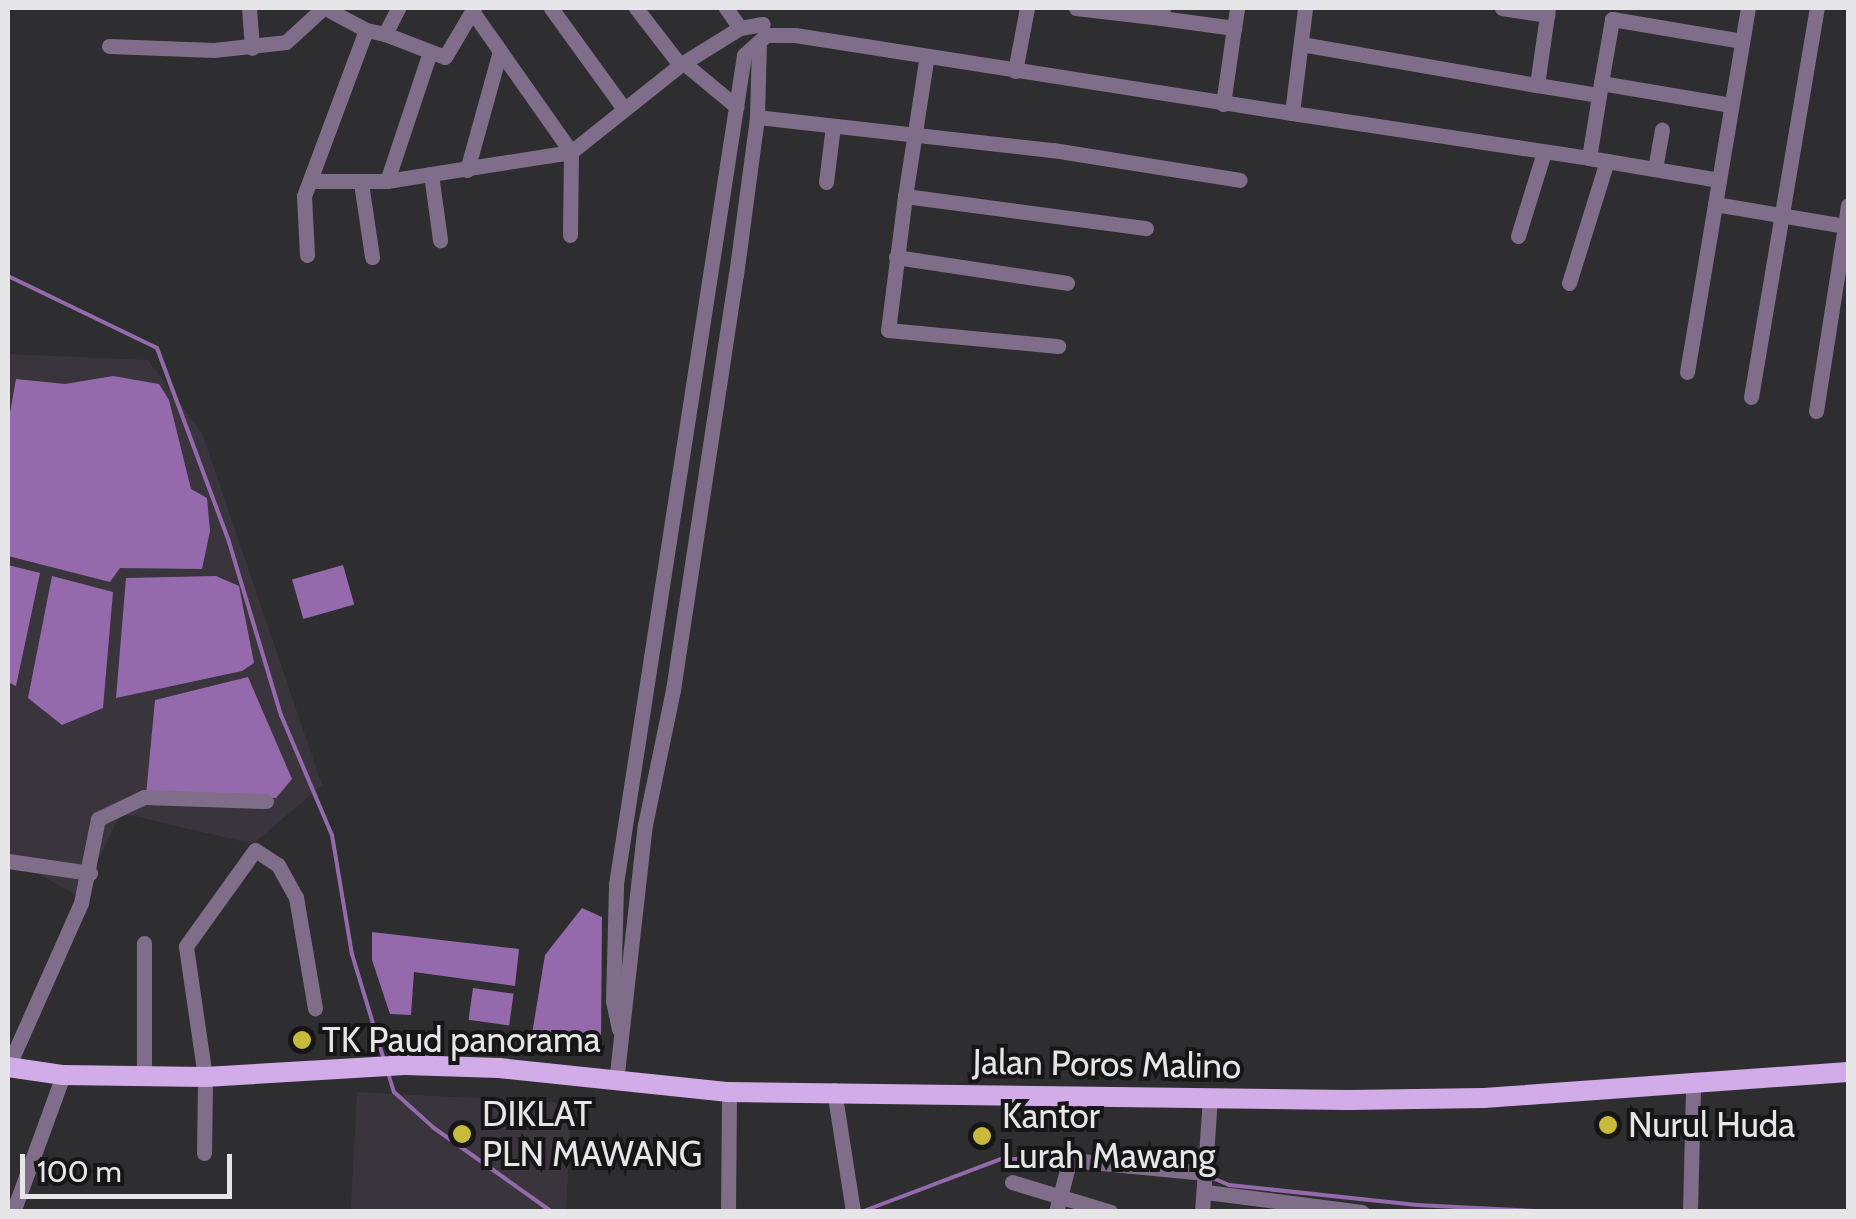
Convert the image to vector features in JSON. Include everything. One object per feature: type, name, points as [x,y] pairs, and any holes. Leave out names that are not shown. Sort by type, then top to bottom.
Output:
[{"type":"main road","name":"Jalan Poros Malino","points":[[8,1067],[63,1075],[206,1077],[405,1065],[499,1068],[730,1092],[834,1090],[1210,1099],[1444,1099],[1693,1086],[1848,1072]]},
{"type":"street","points":[[249,8],[252,48]]},
{"type":"street","points":[[109,46],[252,48],[292,40],[324,8],[429,55],[450,54],[473,9]]},
{"type":"street","points":[[384,34],[398,8]]},
{"type":"street","points":[[551,8],[624,109]]},
{"type":"street","points":[[636,8],[682,64],[737,107]]},
{"type":"street","points":[[726,8],[740,28]]},
{"type":"street","points":[[1015,71],[1027,8]]},
{"type":"street","points":[[1076,8],[1162,12],[1234,28]]},
{"type":"street","points":[[1223,104],[1238,8]]},
{"type":"street","points":[[1292,113],[1305,8]]},
{"type":"street","points":[[1502,8],[1548,11],[1537,85]]},
{"type":"street","points":[[1687,372],[1748,8]]},
{"type":"street","points":[[1751,396],[1817,8]]},
{"type":"street","points":[[473,9],[499,56],[571,152],[570,234]]},
{"type":"street","points":[[1589,158],[1612,19],[1742,41]]},
{"type":"street","points":[[314,181],[387,181],[571,152],[682,64],[740,28],[763,27],[926,61],[1015,71],[1720,180]]},
{"type":"street","points":[[620,1029],[613,1002],[616,884],[744,55],[763,27]]},
{"type":"street","points":[[616,1082],[645,826],[674,690],[757,117],[763,27]]},
{"type":"street","points":[[307,255],[302,202],[314,181],[366,30]]},
{"type":"street","points":[[1301,44],[1537,85],[1731,105]]},
{"type":"street","points":[[387,181],[429,55]]},
{"type":"street","points":[[467,170],[499,56]]},
{"type":"street","points":[[926,61],[888,330],[1058,346]]},
{"type":"street","points":[[757,117],[914,134],[1240,180]]},
{"type":"street","points":[[826,182],[833,126]]},
{"type":"street","points":[[1656,169],[1662,130]]},
{"type":"street","points":[[1518,236],[1544,152]]},
{"type":"street","points":[[1569,283],[1607,161]]},
{"type":"street","points":[[431,174],[440,240]]},
{"type":"street","points":[[361,183],[372,257]]},
{"type":"street","points":[[904,196],[1146,228]]},
{"type":"street","points":[[1715,204],[1845,226]]},
{"type":"street","points":[[1816,412],[1844,265],[1848,206]]},
{"type":"street","points":[[896,257],[1068,282]]},
{"type":"street","points":[[8,1067],[90,873],[98,819],[118,806],[144,797],[266,801]]},
{"type":"street","points":[[204,1153],[206,1077],[186,946],[258,849],[278,865],[296,897],[314,1008]]},
{"type":"street","points":[[8,860],[90,873]]},
{"type":"street","points":[[144,943],[144,1077]]},
{"type":"street","points":[[13,1212],[63,1075]]},
{"type":"street","points":[[1690,1212],[1693,1086]]},
{"type":"street","points":[[834,1090],[853,1212]]},
{"type":"street","points":[[728,1212],[730,1092]]},
{"type":"street","points":[[1202,1212],[1210,1099]]},
{"type":"street","points":[[1059,1204],[1069,1165],[1206,1181],[1362,1212]]},
{"type":"street","points":[[1012,1182],[1059,1204],[1110,1212]]},
{"type":"shaded area","points":[[8,354],[148,360],[202,433],[322,785],[253,844],[121,813],[80,897],[8,857]]},
{"type":"shaded area","points":[[113,376],[159,384],[169,400],[191,489],[207,498],[210,531],[202,569],[120,568],[110,582],[8,556],[8,424],[16,379],[65,384]]},
{"type":"shaded area","points":[[8,565],[40,573],[16,686],[8,682]]},
{"type":"shaded area","points":[[343,565],[354,604],[303,619],[292,580]]},
{"type":"shaded area","points":[[52,576],[113,592],[103,708],[62,725],[28,698]]},
{"type":"shaded area","points":[[216,576],[239,586],[254,663],[242,671],[116,698],[126,578]]},
{"type":"shaded area","points":[[248,677],[292,779],[276,798],[146,795],[155,700]]},
{"type":"shaded area","points":[[582,908],[602,917],[601,1043],[532,1034],[545,955]]},
{"type":"shaded area","points":[[372,932],[519,949],[515,986],[414,972],[411,1015],[390,1014],[372,960]]},
{"type":"shaded area","points":[[473,988],[514,994],[509,1025],[469,1020]]},
{"type":"shaded area","name":"DIKLAT PLN MAWANG","points":[[357,1092],[572,1103],[566,1212],[351,1211]]},
{"type":"waterway","points":[[8,276],[157,348],[229,542],[281,715],[332,835],[352,954],[383,1057]]},
{"type":"waterway","points":[[389,1076],[394,1092],[434,1128],[552,1212]]},
{"type":"waterway","points":[[861,1212],[1001,1159],[1066,1159]]},
{"type":"waterway","points":[[1208,1176],[1229,1185],[1417,1205],[1556,1212]]},
{"type":"place","name":"TK Paud panorama","points":[[302,1040]]},
{"type":"place","name":"Nurul Huda","points":[[1608,1125]]},
{"type":"place","name":"DIKLAT PLN MAWANG","points":[[462,1134]]},
{"type":"place","name":"Kantor Lurah Mawang","points":[[982,1136]]}]
